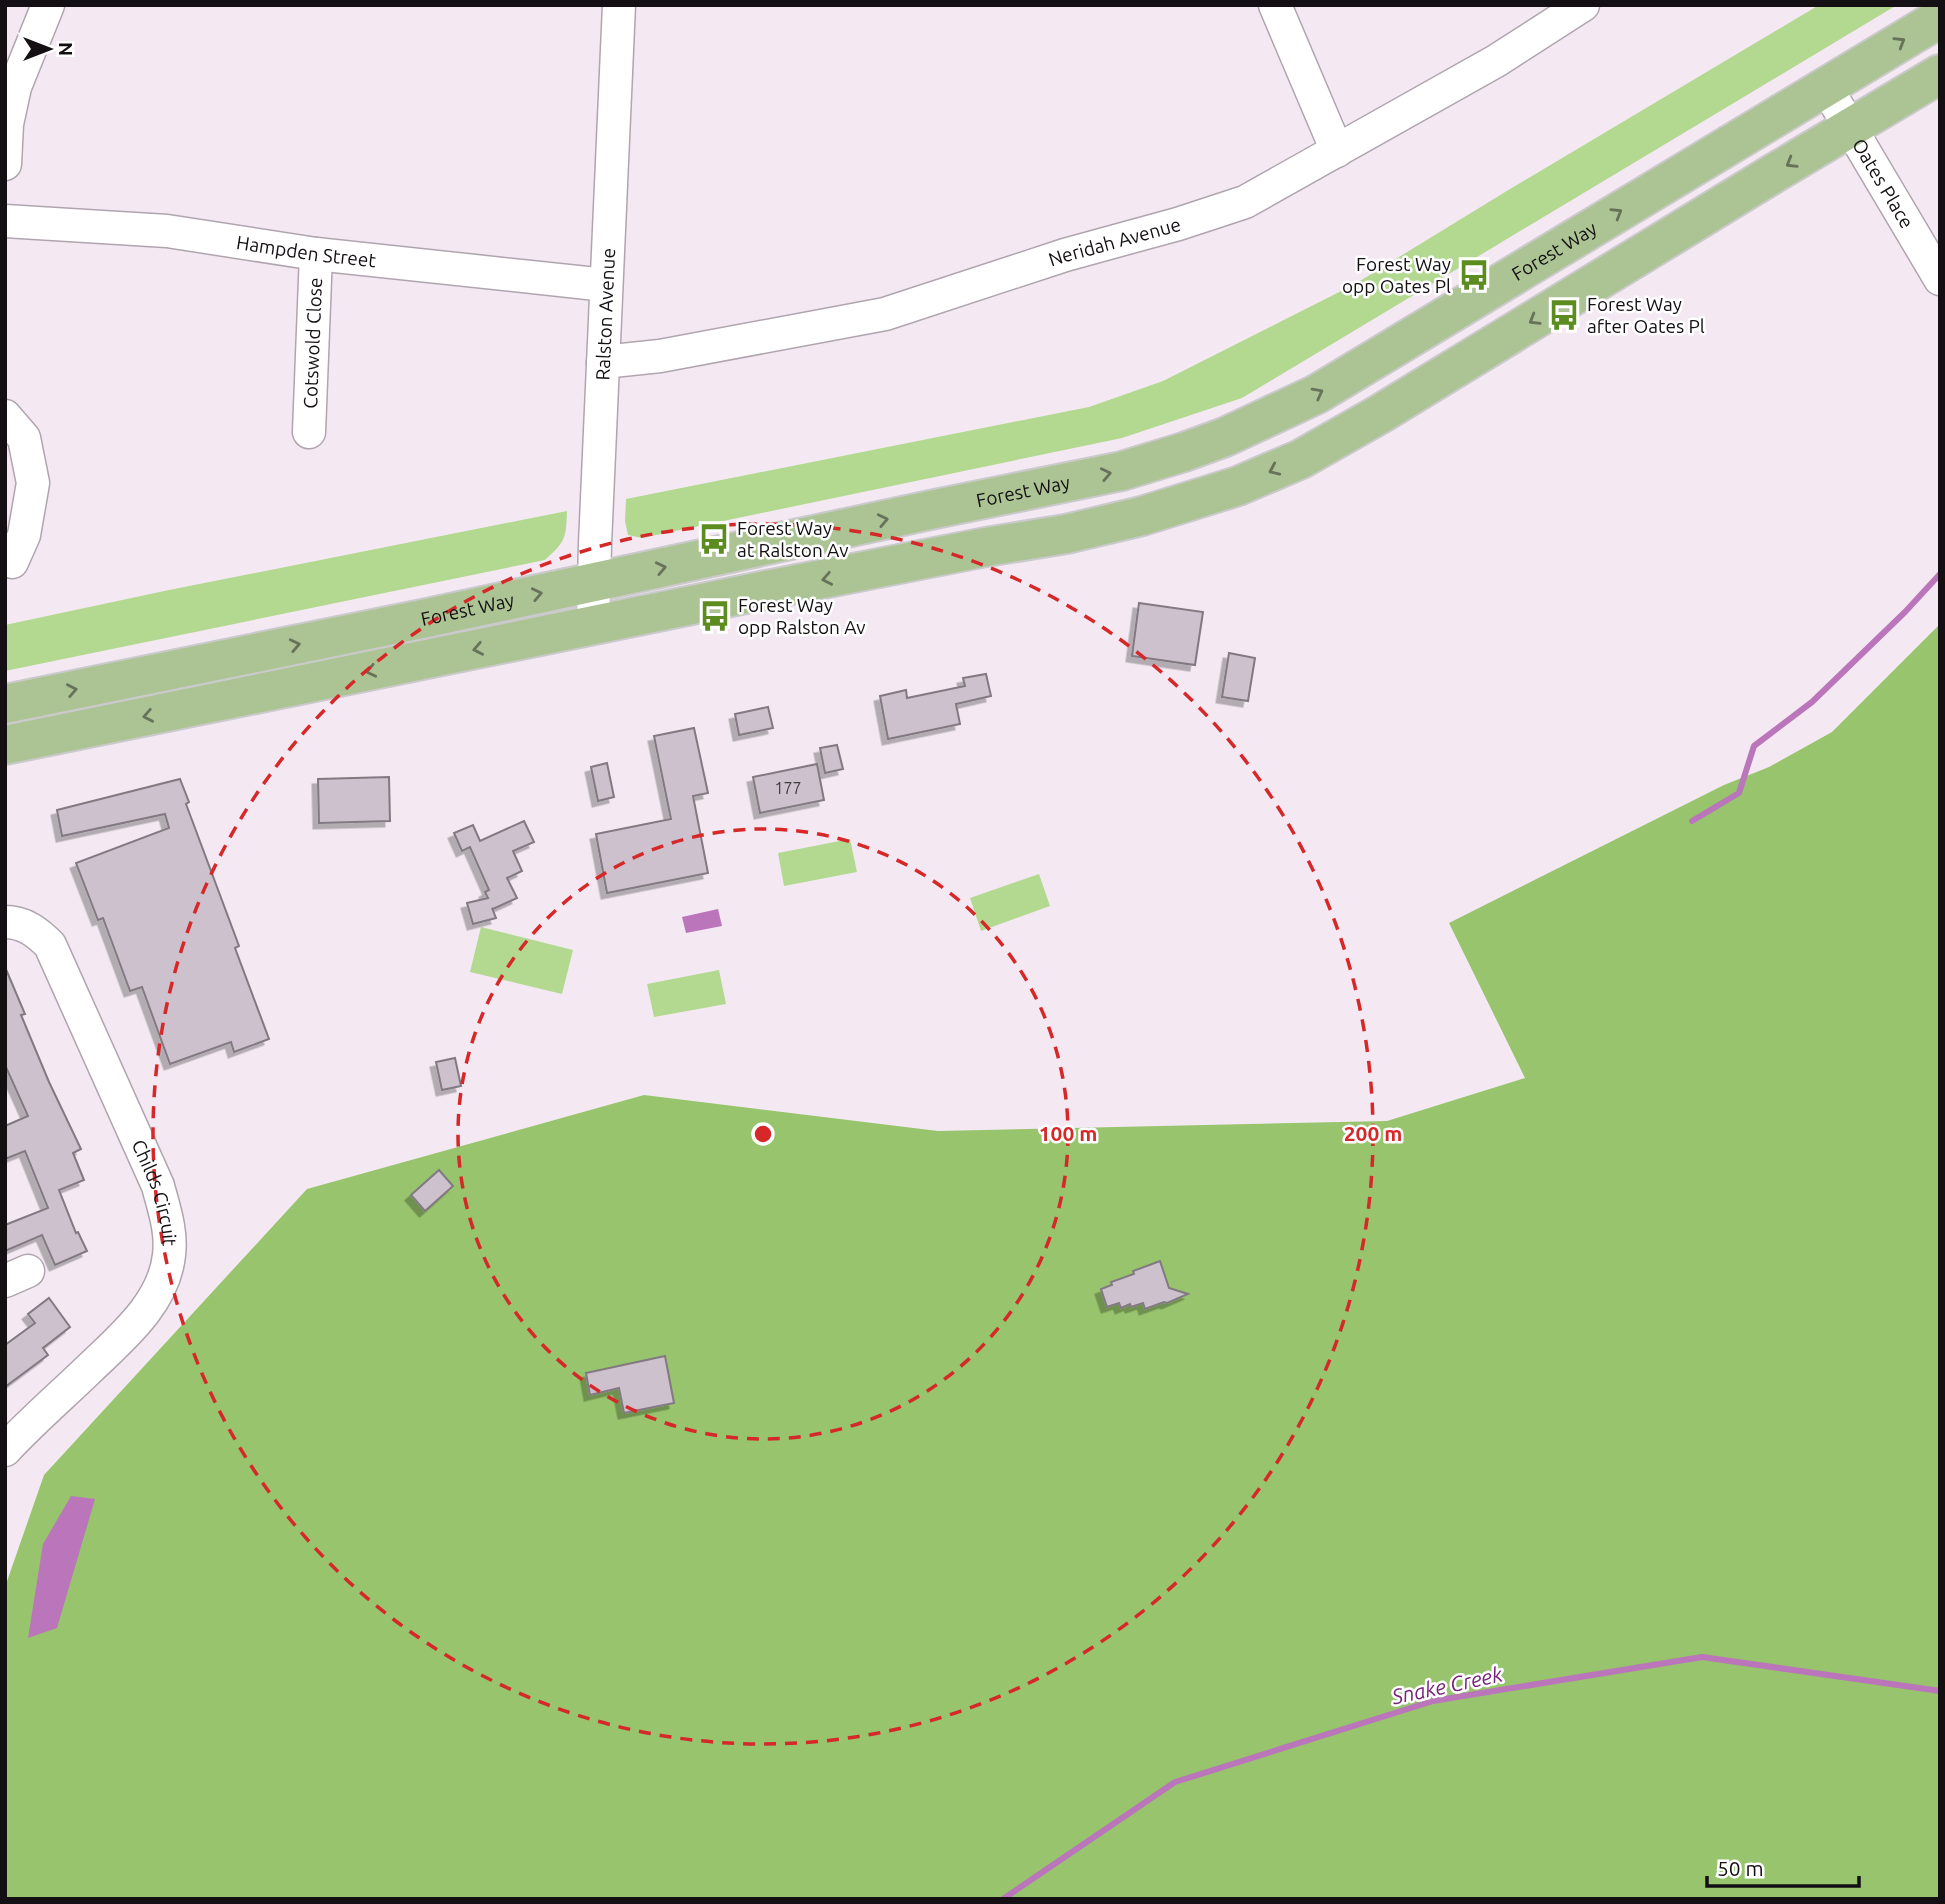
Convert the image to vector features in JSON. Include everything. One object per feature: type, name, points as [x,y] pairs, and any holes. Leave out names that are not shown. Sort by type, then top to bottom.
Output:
[{"type":"main road","name":"Forest Way","points":[[5,704],[1122,471],[1184,452],[1225,437],[1317,394],[1940,18]]},
{"type":"main road","points":[[5,745],[986,547],[1066,534],[1142,516],[1238,486],[1301,458],[1381,414],[1940,75]]},
{"type":"street","points":[[5,164],[7,124],[15,87],[48,5]]},
{"type":"street","name":"Ralston Avenue","points":[[593,626],[619,5]]},
{"type":"street","points":[[1275,5],[1337,151]]},
{"type":"street","name":"Neridah Avenue","points":[[603,362],[660,356],[885,314],[1065,255],[1178,224],[1245,202],[1496,61],[1583,5]]},
{"type":"street","name":"Oates Place","points":[[1826,87],[1940,279]]},
{"type":"street","name":"Hampden Street","points":[[5,221],[167,231],[316,254],[606,285]]},
{"type":"street","name":"Cotswold Close","points":[[309,432],[316,254]]},
{"type":"street","points":[[5,416],[24,439],[33,483],[24,536],[12,562]]},
{"type":"street","name":"Childs Circuit","points":[[5,922],[35,930],[50,945],[158,1186],[169,1224],[169,1256],[163,1281],[153,1300],[133,1327],[7,1443]]},
{"type":"green space","points":[[1819,5],[1897,5],[1242,398],[1122,438],[642,538],[628,535],[625,521],[626,499],[1089,407],[1163,381],[1355,284]]},
{"type":"green space","points":[[567,511],[564,538],[545,560],[5,671],[5,625]]},
{"type":"green space","points":[[1940,624],[1940,1899],[5,1899],[5,1587],[44,1475],[307,1189],[644,1095],[938,1131],[1387,1121],[1525,1078],[1449,923],[1724,785],[1769,767],[1832,732]]},
{"type":"green space","points":[[850,839],[857,872],[784,886],[778,853]]},
{"type":"green space","points":[[1039,874],[1050,906],[981,931],[970,898]]},
{"type":"green space","points":[[481,927],[573,950],[562,994],[470,972]]},
{"type":"green space","points":[[719,970],[726,1004],[654,1017],[647,984]]},
{"type":"shaded area","points":[[718,909],[722,926],[686,933],[682,917]]},
{"type":"shaded area","points":[[71,1496],[95,1499],[57,1628],[28,1638],[43,1544]]},
{"type":"building","points":[[1139,603],[1203,612],[1195,665],[1132,656]]},
{"type":"building","points":[[1229,653],[1255,658],[1248,701],[1222,697]]},
{"type":"building","points":[[986,674],[991,696],[956,704],[960,724],[888,739],[880,696],[906,690],[907,698],[965,686],[963,678]]},
{"type":"building","points":[[768,707],[773,728],[739,735],[735,714]]},
{"type":"building","points":[[694,728],[708,793],[693,796],[708,873],[607,893],[596,834],[671,819],[654,736]]},
{"type":"building","points":[[837,745],[843,769],[825,773],[820,748]]},
{"type":"building","points":[[607,763],[614,797],[598,801],[591,767]]},
{"type":"building","points":[[817,764],[824,800],[760,813],[753,777]]},
{"type":"building","points":[[389,777],[390,821],[319,823],[318,779]]},
{"type":"building","points":[[180,779],[189,802],[186,804],[239,946],[235,948],[269,1039],[234,1052],[231,1042],[170,1064],[142,987],[130,991],[103,918],[98,920],[76,863],[169,828],[165,814],[62,836],[57,810]]},
{"type":"building","points":[[524,821],[534,842],[513,851],[522,871],[507,878],[517,898],[492,908],[496,918],[473,924],[467,903],[488,898],[485,892],[489,890],[470,847],[462,851],[454,833],[473,825],[480,841]]},
{"type":"building","points":[[5,967],[25,1014],[21,1015],[81,1149],[73,1153],[84,1180],[59,1190],[76,1233],[78,1232],[87,1251],[55,1265],[42,1235],[5,1251],[5,1225],[48,1208],[25,1151],[5,1159],[5,1126],[28,1116],[5,1065]]},
{"type":"building","points":[[455,1058],[461,1086],[442,1090],[436,1062]]},
{"type":"building","points":[[439,1170],[453,1186],[425,1211],[411,1195]]},
{"type":"building","points":[[1160,1261],[1169,1288],[1188,1294],[1145,1309],[1143,1303],[1121,1308],[1119,1303],[1107,1307],[1101,1289],[1112,1285],[1111,1282],[1134,1274],[1133,1271]]},
{"type":"building","points":[[49,1298],[70,1327],[43,1348],[48,1355],[5,1387],[5,1345],[35,1323],[28,1314]]},
{"type":"building","points":[[665,1356],[674,1403],[624,1413],[619,1388],[590,1395],[586,1373]]},
{"type":"waterway","points":[[1692,821],[1739,793],[1754,746],[1812,702],[1905,612],[1940,574]]},
{"type":"waterway","name":"Snake Creek","points":[[1003,1899],[1175,1782],[1433,1701],[1702,1657],[1940,1691]]},
{"type":"place","name":"Forest Way opp Oates Pl","points":[[1474,275]]},
{"type":"place","name":"Forest Way after Oates Pl","points":[[1564,315]]},
{"type":"place","name":"Forest Way at Ralston Av","points":[[714,539]]},
{"type":"place","name":"Forest Way opp Ralston Av","points":[[715,616]]}]
